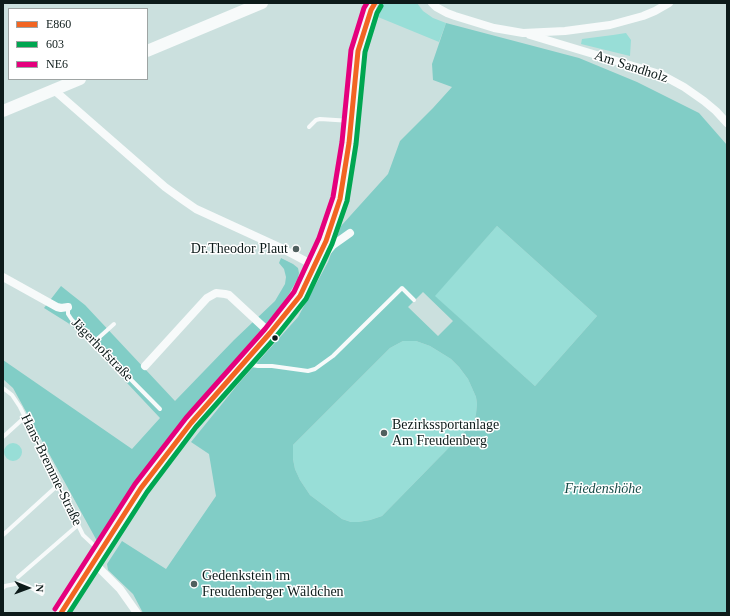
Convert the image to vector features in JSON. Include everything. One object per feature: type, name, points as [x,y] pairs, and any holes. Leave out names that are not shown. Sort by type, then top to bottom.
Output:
[{"type":"main road","points":[[148,51],[262,3]]},
{"type":"main road","points":[[3,111],[78,80]]},
{"type":"street","points":[[432,3],[436,7],[455,16],[494,28],[523,33],[565,31],[610,25],[643,16],[669,3]]},
{"type":"street","points":[[61,613],[141,488],[187,428],[270,333],[300,296],[326,242],[340,199],[349,143],[358,51],[373,5]]},
{"type":"street","name":"Am Sandholz","points":[[523,33],[662,75],[684,87],[704,101],[727,123]]},
{"type":"street","points":[[54,90],[165,187],[196,209],[281,248],[315,266]]},
{"type":"street","points":[[315,266],[333,245],[350,233]]},
{"type":"street","name":"Jägerhofstraße","points":[[3,277],[61,308],[68,307]]},
{"type":"street","points":[[145,366],[207,298],[216,293],[229,295],[270,333]]},
{"type":"street","points":[[94,563],[120,589],[137,613]]},
{"type":"lane","points":[[309,127],[316,120],[320,119],[351,121]]},
{"type":"lane","points":[[243,364],[308,371],[315,369],[333,356],[402,288],[414,300]]},
{"type":"lane","name":"Jägerhofstraße","points":[[68,307],[68,314],[72,320],[160,409]]},
{"type":"lane","points":[[94,342],[114,324]]},
{"type":"lane","name":"Hans-Bremme-Straße","points":[[3,388],[12,395],[20,407],[83,535],[101,552]]},
{"type":"lane","points":[[3,437],[25,417]]},
{"type":"lane","points":[[3,535],[58,485]]},
{"type":"lane","points":[[18,577],[78,525]]},
{"type":"lane","points":[[3,588],[20,583],[42,594]]},
{"type":"shaded area","points":[[383,3],[417,3],[423,11],[433,18],[446,23],[439,42],[378,17]]},
{"type":"shaded area","points":[[626,33],[631,40],[630,56],[581,44],[582,39]]},
{"type":"shaded area","points":[[497,226],[597,316],[535,386],[434,296]]},
{"type":"shaded area","name":"Bezirkssportanlage Am Freudenberg","points":[[403,341],[416,341],[430,346],[451,359],[459,367],[468,379],[476,397],[477,404],[474,422],[382,516],[370,520],[351,522],[342,519],[310,495],[295,469],[293,445],[390,348]]},
{"type":"shaded area","points":[[13,443],[20,445],[22,452],[20,459],[13,461],[6,459],[4,452],[6,445]]},
{"type":"green space","name":"Friedenshöhe","points":[[446,23],[579,58],[637,82],[699,113],[727,145],[727,613],[143,613],[133,594],[108,570],[107,564],[122,541],[166,569],[216,496],[209,454],[191,442],[239,383],[298,317],[328,262],[341,226],[388,174],[400,141],[452,87],[433,80],[432,64]],"holes":[[[497,226],[597,316],[535,386],[435,296]],[[423,292],[453,321],[438,336],[408,307]],[[403,341],[416,341],[430,346],[451,359],[468,379],[476,397],[476,414],[474,422],[382,516],[370,520],[351,522],[342,519],[310,495],[295,469],[293,445],[390,348]]]},
{"type":"green space","points":[[281,258],[298,268],[298,278],[289,294],[276,312],[164,443],[129,492],[97,541],[13,388],[3,379],[3,360],[132,449],[160,418],[79,332],[68,323],[44,308],[61,286],[85,305],[175,401],[234,340],[275,301],[285,284],[286,277],[284,269],[279,263]]},
{"type":"transit line","name":"NE6","points":[[55,609],[135,484],[186,418],[265,329],[294,292],[319,238],[333,197],[342,142],[351,50],[364,8],[367,3]]},
{"type":"transit line","name":"E860","points":[[61,613],[141,488],[191,423],[270,333],[300,296],[326,241],[340,199],[349,143],[358,51],[371,10],[375,3]]},
{"type":"transit line","name":"603","points":[[69,613],[147,492],[196,427],[275,338],[306,299],[332,244],[347,201],[356,144],[365,52],[377,13],[381,6]]},
{"type":"place","name":"Dr.Theodor Plaut","points":[[296,249]]},
{"type":"place","name":"Bezirkssportanlage Am Freudenberg","points":[[384,433]]},
{"type":"place","name":"Gedenkstein im Freudenberger Wäldchen","points":[[194,584]]}]
